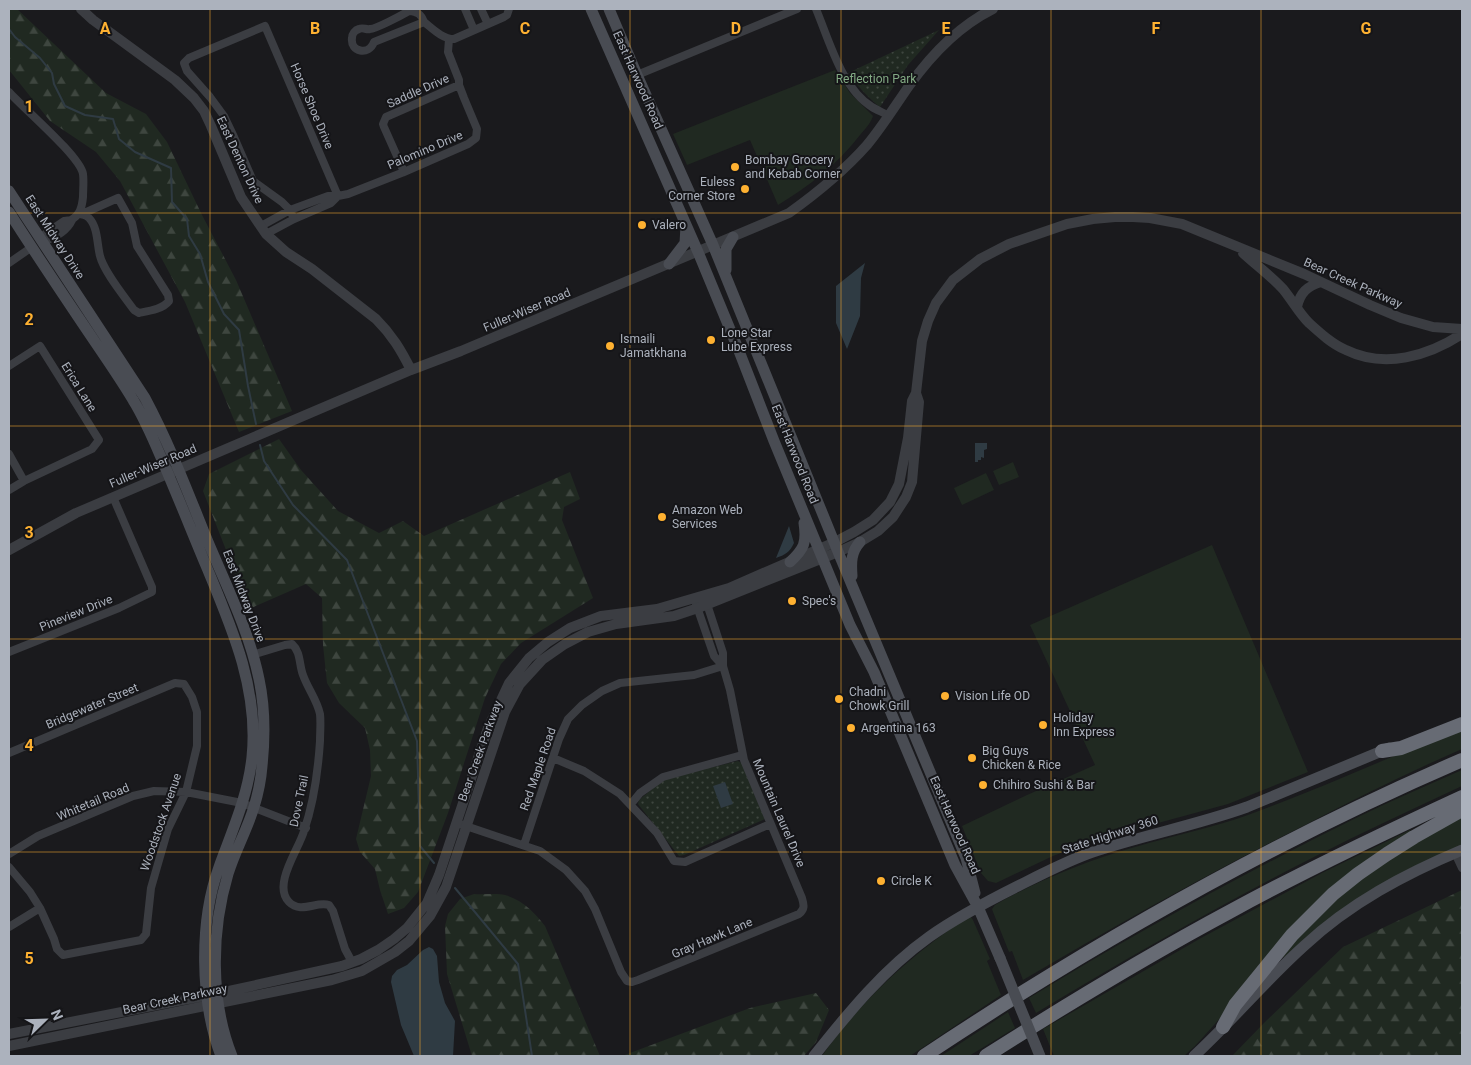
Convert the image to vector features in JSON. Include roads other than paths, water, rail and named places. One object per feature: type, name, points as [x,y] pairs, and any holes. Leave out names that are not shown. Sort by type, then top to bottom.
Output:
[{"type":"highway","points":[[1382,751],[1401,748],[1462,724]]},
{"type":"highway","points":[[924,1056],[1080,958],[1203,888],[1335,820],[1462,760]]},
{"type":"highway","points":[[986,1056],[1106,982],[1230,912],[1348,851],[1462,797]]},
{"type":"highway","points":[[1223,1027],[1235,1005],[1275,956],[1305,921],[1332,894],[1387,854],[1462,810]]},
{"type":"main road","name":"East Harwood Road","points":[[591,9],[698,252],[850,625],[874,672],[955,865],[978,907],[1040,1056]]},
{"type":"main road","name":"East Harwood Road","points":[[609,9],[727,279],[836,547],[966,858],[978,907]]},
{"type":"main road","name":"East Midway Drive","points":[[9,191],[37,245]]},
{"type":"main road","name":"East Midway Drive","points":[[9,212],[37,245],[145,398],[164,433],[173,471],[230,622],[248,681],[253,718],[252,758],[242,803],[218,868],[211,896],[205,945],[213,999],[232,1056]]},
{"type":"main road","points":[[669,264],[685,244],[686,225]]},
{"type":"main road","points":[[727,279],[726,252],[733,237]]},
{"type":"main road","points":[[739,351],[754,346]]},
{"type":"main road","name":"East Midway Drive","points":[[173,471],[247,637],[259,679],[264,719],[262,767],[254,807],[228,873],[220,905],[213,999],[213,1031],[221,1056]]},
{"type":"main road","points":[[790,562],[800,553],[806,537],[796,495]]},
{"type":"main road","points":[[852,585],[852,556],[860,542]]},
{"type":"main road","name":"State Highway 360","points":[[814,1056],[856,1004],[898,963],[929,937],[978,907],[1079,857],[1224,815],[1255,804],[1462,718]]},
{"type":"main road","points":[[903,740],[915,735]]},
{"type":"main road","points":[[1194,1056],[1304,946],[1333,921],[1395,881],[1459,852]]},
{"type":"street","name":"East Denton Drive","points":[[81,9],[93,20],[175,80],[194,98],[211,126],[241,197],[263,230],[286,252],[312,269],[381,324],[396,342],[411,370]]},
{"type":"street","points":[[465,9],[474,30]]},
{"type":"street","points":[[481,9],[488,24]]},
{"type":"street","points":[[424,22],[374,42],[367,50],[356,49],[352,42],[353,34],[358,29],[369,30],[409,11],[416,12],[422,16],[424,22],[449,39],[454,39],[504,17],[509,9]]},
{"type":"street","points":[[637,76],[797,9]]},
{"type":"street","points":[[816,9],[842,73],[851,87],[871,106],[889,116]]},
{"type":"street","name":"Fuller-Wiser Road","points":[[9,550],[76,513],[173,471],[788,213],[810,198],[867,145],[932,57],[956,34],[982,14],[993,9]]},
{"type":"street","name":"Horse Shoe Drive","points":[[290,210],[274,195],[253,181],[224,116],[187,71],[184,63],[189,58],[265,26],[338,196]]},
{"type":"street","name":"Palomino Drive","points":[[263,230],[290,210],[328,196],[348,194],[473,142],[476,138],[477,129],[448,52],[449,39]]},
{"type":"street","name":"Saddle Drive","points":[[404,172],[383,124],[386,117],[459,85]]},
{"type":"street","points":[[9,92],[78,163],[83,173],[80,214]]},
{"type":"street","name":"Palomino Drive","points":[[263,230],[331,203],[338,196]]},
{"type":"street","points":[[9,263],[69,227],[72,220],[80,214],[118,198],[132,223],[137,246],[168,296],[169,301],[166,304],[150,311],[139,313],[134,310],[113,281],[101,260],[97,234],[90,218],[80,214]]},
{"type":"street","points":[[290,210],[294,219]]},
{"type":"street","name":"Bear Creek Parkway","points":[[836,547],[854,532],[873,520],[890,502],[901,477],[910,428],[912,401],[916,393],[922,341],[936,303],[954,280],[980,259],[1009,244],[1066,224],[1114,217],[1150,218],[1182,224],[1321,282],[1401,318],[1433,327],[1462,329]]},
{"type":"street","name":"Bear Creek Parkway","points":[[1237,247],[1283,288],[1307,321],[1328,340],[1346,350],[1367,357],[1404,359],[1423,354],[1448,343],[1462,334]]},
{"type":"street","points":[[1297,307],[1300,294],[1311,285],[1321,282]]},
{"type":"street","name":"Erica Lane","points":[[9,366],[40,346],[99,440],[92,448],[24,481]]},
{"type":"street","name":"Bear Creek Parkway","points":[[9,1034],[332,980],[362,970],[395,952],[419,930],[446,887],[488,728],[509,683],[529,658],[548,642],[570,628],[601,616],[701,602],[836,547],[860,542],[878,531],[893,517],[906,497],[912,482],[919,402],[916,393]]},
{"type":"street","points":[[9,454],[24,481],[9,490]]},
{"type":"street","name":"Pineview Drive","points":[[9,652],[119,608],[152,592],[152,587],[113,497]]},
{"type":"street","name":"Bear Creek Parkway","points":[[701,602],[790,562],[820,554]]},
{"type":"street","name":"Mountain Laurel Drive","points":[[701,602],[723,653],[723,666],[730,690],[742,755],[802,898],[803,910]]},
{"type":"street","name":"Dove Trail","points":[[252,655],[285,645],[292,644],[298,648],[303,676],[320,714],[318,764],[312,802],[306,828],[284,876],[285,896],[295,907],[302,908],[325,903],[329,905],[345,949],[352,962]]},
{"type":"street","name":"Red Maple Road","points":[[524,845],[559,739],[568,719],[582,705],[602,691],[620,683],[694,675],[723,666]]},
{"type":"street","name":"Bridgewater Street","points":[[9,753],[175,683],[184,684]]},
{"type":"street","name":"Woodstock Avenue","points":[[40,908],[57,949],[63,955],[141,940],[146,934],[151,888],[168,829],[186,792],[197,746],[197,712],[192,697],[184,684]]},
{"type":"street","points":[[631,804],[640,793],[663,777],[742,755]]},
{"type":"street","points":[[553,758],[584,772],[620,794],[657,833],[674,862],[685,862],[770,824]]},
{"type":"street","name":"Whitetail Road","points":[[9,854],[38,836],[133,796],[154,791],[186,792],[242,803],[306,828]]},
{"type":"street","points":[[462,824],[524,845]]},
{"type":"street","name":"Bear Creek Parkway","points":[[9,1046],[213,999],[342,966],[378,950],[407,928],[427,902],[462,824]]},
{"type":"street","name":"Gray Hawk Lane","points":[[524,845],[540,851],[566,870],[585,892],[595,909],[621,972],[627,981],[638,980],[799,914],[803,910]]},
{"type":"street","points":[[1459,852],[1462,868]]},
{"type":"street","points":[[9,867],[30,892],[40,908],[9,927]]},
{"type":"waterway","points":[[9,29],[15,37],[40,58],[52,73],[54,84],[65,106],[85,115],[113,119],[119,139],[135,152],[171,168],[172,202],[187,219],[189,236],[200,254],[208,282],[224,314],[239,330],[256,424]]},
{"type":"waterway","points":[[260,445],[264,461],[293,505],[347,560],[417,741],[420,846],[434,863]]},
{"type":"waterway","points":[[455,888],[518,964],[532,1056]]},
{"type":"place","name":"Bombay Grocery and Kebab Corner","points":[[735,167]]},
{"type":"place","name":"Euless Corner Store","points":[[745,189]]},
{"type":"place","name":"Valero","points":[[642,225]]},
{"type":"place","name":"Lone Star Lube Express","points":[[711,340]]},
{"type":"place","name":"Ismaili Jamatkhana","points":[[610,346]]},
{"type":"place","name":"Amazon Web Services","points":[[662,517]]},
{"type":"place","name":"Spec's","points":[[792,601]]},
{"type":"place","name":"Vision Life OD","points":[[945,696]]},
{"type":"place","name":"Chadni Chowk Grill","points":[[839,699]]},
{"type":"place","name":"Holiday Inn Express","points":[[1043,725]]},
{"type":"place","name":"Argentina 163","points":[[851,728]]},
{"type":"place","name":"Big Guys Chicken & Rice","points":[[972,758]]},
{"type":"place","name":"Chihiro Sushi & Bar","points":[[983,785]]},
{"type":"place","name":"Circle K","points":[[881,881]]},
{"type":"park label","name":"Reflection Park","points":[[876,79]]}]
